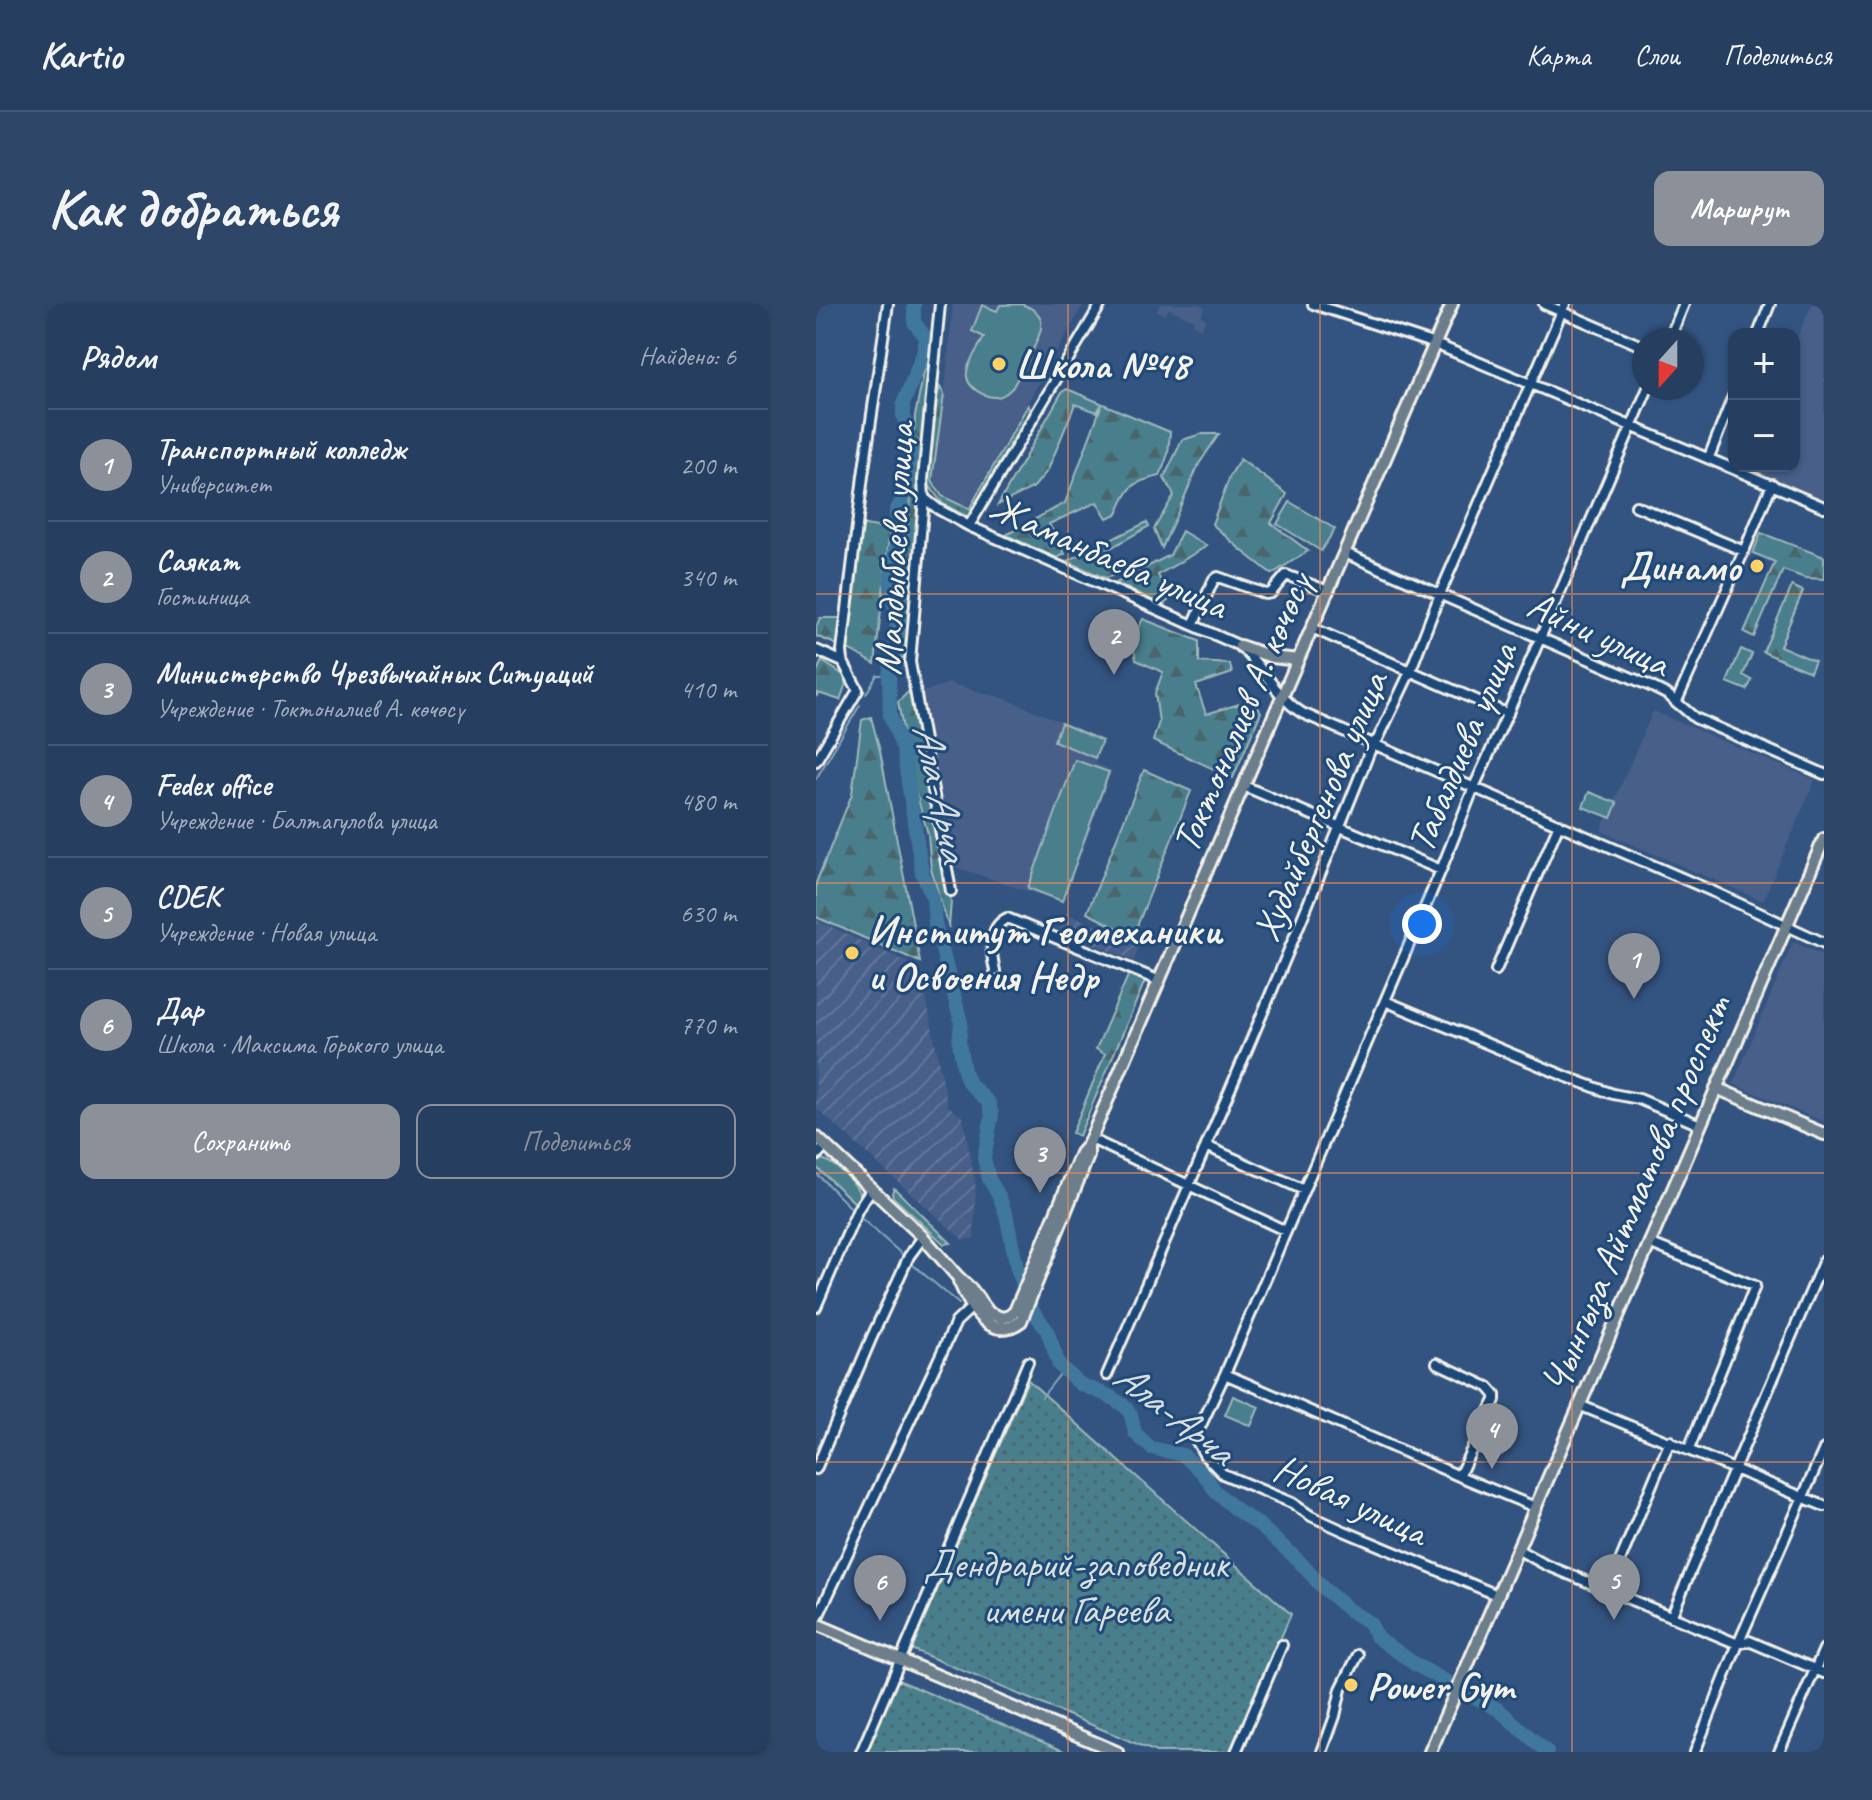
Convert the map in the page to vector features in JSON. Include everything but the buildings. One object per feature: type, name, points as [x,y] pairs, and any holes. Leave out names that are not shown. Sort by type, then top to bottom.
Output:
[{"type":"main road","name":"Токтоналиев А. көчөсү","points":[[1012,1321],[1048,1244],[1081,1153],[1089,1142],[1160,981],[1452,304]]},
{"type":"main road","points":[[1240,646],[1272,657],[1298,660]]},
{"type":"main road","name":"Чынгыза Айтматова проспект","points":[[1430,1752],[1824,839]]},
{"type":"main road","points":[[1716,1088],[1824,1134]]},
{"type":"main road","points":[[816,1137],[923,1237],[989,1313],[1012,1321]]},
{"type":"main road","points":[[957,1276],[972,1307],[984,1321],[1002,1328],[1012,1321]]},
{"type":"main road","points":[[816,1622],[1117,1752]]},
{"type":"street","name":"Малдыбаева улица","points":[[843,662],[863,476],[888,304]]},
{"type":"street","name":"Малдыбаева улица","points":[[940,304],[910,662],[951,891]]},
{"type":"street","points":[[969,526],[1101,304]]},
{"type":"street","points":[[1313,304],[1435,344],[1824,507]]},
{"type":"street","points":[[1544,304],[1563,308],[1632,341]]},
{"type":"street","points":[[1674,328],[1684,304]]},
{"type":"street","points":[[1760,328],[1770,304]]},
{"type":"street","name":"Худайбергенова улица","points":[[1107,1375],[1206,1146],[1373,743],[1378,739],[1410,672],[1440,594],[1563,308]]},
{"type":"street","name":"Табалдиева улица","points":[[1195,1438],[1643,400]]},
{"type":"street","points":[[1709,457],[1732,400]]},
{"type":"street","points":[[1676,703],[1772,484]]},
{"type":"street","name":"Жаманбаева улица","points":[[924,498],[969,526],[1240,646],[1261,666],[1282,697],[1302,713],[1824,943]]},
{"type":"street","points":[[1636,506],[1744,551]]},
{"type":"street","name":"Айни улица","points":[[1345,553],[1660,690],[1695,718],[1824,774]]},
{"type":"street","points":[[1193,625],[1214,579],[1218,577],[1266,594],[1271,593],[1286,575],[1328,591]]},
{"type":"street","points":[[1312,628],[1508,714]]},
{"type":"street","points":[[816,650],[843,662],[858,690],[816,761]]},
{"type":"street","points":[[1244,786],[1441,870]]},
{"type":"street","points":[[1496,970],[1559,824]]},
{"type":"street","points":[[995,971],[991,943],[997,927],[1007,918],[1160,981]]},
{"type":"street","points":[[1385,1001],[1524,1060],[1613,1094],[1639,1099],[1700,1125]]},
{"type":"street","points":[[1089,1142],[1286,1231]]},
{"type":"street","points":[[816,1156],[825,1146]]},
{"type":"street","points":[[1206,1146],[1304,1190]]},
{"type":"street","points":[[816,1307],[858,1209],[872,1188]]},
{"type":"street","points":[[816,1469],[909,1256],[923,1237]]},
{"type":"street","points":[[1649,1243],[1755,1286],[1689,1449]]},
{"type":"street","points":[[1671,1617],[1824,1260]]},
{"type":"street","points":[[816,1622],[956,1322],[972,1307]]},
{"type":"street","points":[[861,1752],[1028,1362]]},
{"type":"street","points":[[1437,1363],[1488,1387],[1495,1395],[1459,1476]]},
{"type":"street","points":[[1225,1374],[1535,1507]]},
{"type":"street","points":[[1579,1405],[1824,1506]]},
{"type":"street","name":"Новая улица","points":[[1195,1438],[1205,1456],[1223,1474],[1292,1503],[1333,1526],[1497,1595]]},
{"type":"street","points":[[1608,1590],[1670,1441]]},
{"type":"street","points":[[1695,1752],[1738,1644],[1824,1449]]},
{"type":"street","points":[[1517,1549],[1538,1561],[1738,1644],[1749,1641],[1820,1671]]},
{"type":"street","points":[[1236,1752],[1282,1645]]},
{"type":"street","points":[[1779,1752],[1820,1671],[1824,1649]]},
{"type":"street","points":[[1322,1752],[1341,1689],[1358,1655]]},
{"type":"shaded area","name":"Школа №48","points":[[953,304],[1084,304],[968,507],[943,494],[933,481]]},
{"type":"shaded area","points":[[1160,304],[1198,304],[1205,307],[1201,316],[1206,319],[1201,329],[1193,325],[1194,320],[1169,309],[1165,315],[1157,311]]},
{"type":"shaded area","points":[[1812,304],[1824,304],[1824,505],[1748,472],[1800,472],[1800,331]]},
{"type":"shaded area","points":[[949,683],[1009,700],[1104,740],[1095,763],[1112,770],[1063,903],[949,865],[917,694]]},
{"type":"shaded area","points":[[1653,711],[1815,780],[1763,901],[1601,831]]},
{"type":"shaded area","points":[[1066,913],[1140,944],[1134,961],[1059,929]]},
{"type":"shaded area","points":[[816,920],[920,968],[948,1106],[963,1117],[976,1188],[974,1239],[963,1240],[816,1108]]},
{"type":"shaded area","points":[[1793,942],[1824,955],[1824,1122],[1733,1084]]},
{"type":"green space","points":[[1021,304],[1040,317],[1036,344],[1011,389],[997,397],[983,394],[974,389],[967,377],[970,362],[984,337],[972,331],[982,305],[997,311],[1000,305]]},
{"type":"green space","points":[[926,362],[930,362],[918,479],[920,500],[911,652],[901,659],[896,650],[901,623],[896,590],[910,510],[915,416]]},
{"type":"green space","points":[[940,387],[944,394],[932,481],[942,496],[969,509],[1028,405],[1032,412],[970,518],[943,504],[928,484],[934,406]]},
{"type":"green space","points":[[1067,389],[1170,432],[1168,454],[1160,476],[1136,484],[1117,514],[1107,518],[1097,502],[1049,524],[1065,554],[1057,558],[1006,535],[1065,503],[1102,404],[1097,412],[1075,404],[1048,470],[1034,487],[998,505],[1062,392]]},
{"type":"green space","points":[[1201,434],[1219,434],[1199,464],[1162,548],[1154,529],[1174,495],[1164,478],[1182,440]]},
{"type":"green space","points":[[1240,459],[1287,494],[1271,523],[1308,551],[1272,574],[1212,524],[1230,476]]},
{"type":"green space","points":[[1290,502],[1335,529],[1321,551],[1277,524]]},
{"type":"green space","points":[[1147,522],[1149,526],[1102,553],[1115,575],[1105,578],[1067,561]]},
{"type":"green space","points":[[853,523],[890,529],[875,664],[816,636],[820,618],[841,618]]},
{"type":"green space","points":[[1182,531],[1207,546],[1158,575],[1170,599],[1163,605],[1116,583],[1170,555]]},
{"type":"green space","points":[[1761,533],[1824,557],[1824,579],[1805,578],[1783,570],[1754,637],[1744,632],[1775,562],[1753,553]]},
{"type":"green space","points":[[1792,586],[1803,591],[1780,646],[1815,661],[1810,672],[1763,652]]},
{"type":"green space","points":[[1143,619],[1199,641],[1199,662],[1230,664],[1232,673],[1196,685],[1206,714],[1253,700],[1261,712],[1233,778],[1153,741],[1159,722],[1155,693],[1163,672],[1136,660],[1132,639]]},
{"type":"green space","points":[[1741,649],[1752,654],[1743,675],[1752,680],[1747,690],[1727,682]]},
{"type":"green space","points":[[822,661],[848,678],[840,700],[818,693],[816,697],[816,673]]},
{"type":"green space","points":[[912,688],[951,901],[949,928],[931,869],[928,834],[912,779],[898,702]]},
{"type":"green space","points":[[871,717],[920,962],[816,917],[816,883],[852,794],[862,720]]},
{"type":"green space","points":[[1061,723],[1102,741],[1095,758],[1054,741]]},
{"type":"green space","points":[[1075,760],[1109,772],[1062,901],[1028,888]]},
{"type":"green space","points":[[1144,770],[1191,791],[1133,936],[1087,913]]},
{"type":"green space","points":[[1589,792],[1617,803],[1611,818],[1583,807]]},
{"type":"green space","points":[[1131,969],[1147,976],[1079,1136],[1072,1133],[1105,1054],[1096,1049]]},
{"type":"green space","points":[[822,1159],[839,1169],[855,1185],[860,1196],[856,1204],[816,1167],[816,1162]]},
{"type":"green space","points":[[894,1188],[951,1243],[944,1244],[893,1197]]},
{"type":"green space","name":"Дендрарий-заповедник имени Гареева","points":[[1028,1380],[1291,1614],[1232,1752],[1156,1752],[911,1649]]},
{"type":"green space","points":[[1233,1396],[1259,1407],[1251,1426],[1225,1415]]},
{"type":"green space","points":[[1493,1415],[1515,1425],[1502,1455],[1491,1450],[1495,1440],[1485,1435]]},
{"type":"green space","name":"Дендрарий-заповедник имени Гареева","points":[[898,1680],[1066,1752],[866,1752]]},
{"type":"waterway","name":"Ала-Арча","points":[[914,304],[914,322],[926,338],[923,354],[903,404],[911,444],[908,478],[896,511],[897,537],[890,581],[897,620],[889,675],[890,716],[903,749],[922,873],[933,898],[935,923],[961,1022],[959,1042],[964,1071],[968,1082],[989,1103],[992,1115],[984,1158],[989,1179],[1006,1214],[1017,1268],[1032,1310],[1047,1330],[1059,1365],[1080,1384],[1126,1407],[1135,1433],[1151,1448],[1183,1455],[1203,1473],[1216,1492],[1258,1524],[1298,1560],[1323,1588],[1370,1623],[1377,1637],[1416,1665],[1499,1710],[1547,1752]]},
{"type":"waterway","points":[[866,694],[877,675],[889,675]]},
{"type":"waterway","points":[[816,779],[860,705]]},
{"type":"waterway","points":[[816,1173],[852,1209]]},
{"type":"waterway","points":[[862,1219],[905,1257]]},
{"type":"waterway","points":[[912,1264],[959,1304]]},
{"type":"waterway","points":[[1042,1397],[1064,1369]]},
{"type":"place","name":"Школа №48","points":[[999,364]]},
{"type":"place","name":"Динамо","points":[[1757,566]]},
{"type":"place","name":"Саякат","points":[[1114,675]]},
{"type":"place","name":"Институт Геомеханики и Освоения Недр","points":[[852,953]]},
{"type":"place","name":"Транспортный колледж","points":[[1634,999]]},
{"type":"place","name":"Министерство Чрезвычайных Ситуаций","points":[[1040,1193]]},
{"type":"place","name":"Fedex office","points":[[1492,1469]]},
{"type":"place","name":"CDEK","points":[[1614,1620]]},
{"type":"place","name":"Дар","points":[[880,1621]]},
{"type":"place","name":"Power Gym","points":[[1351,1685]]}]
